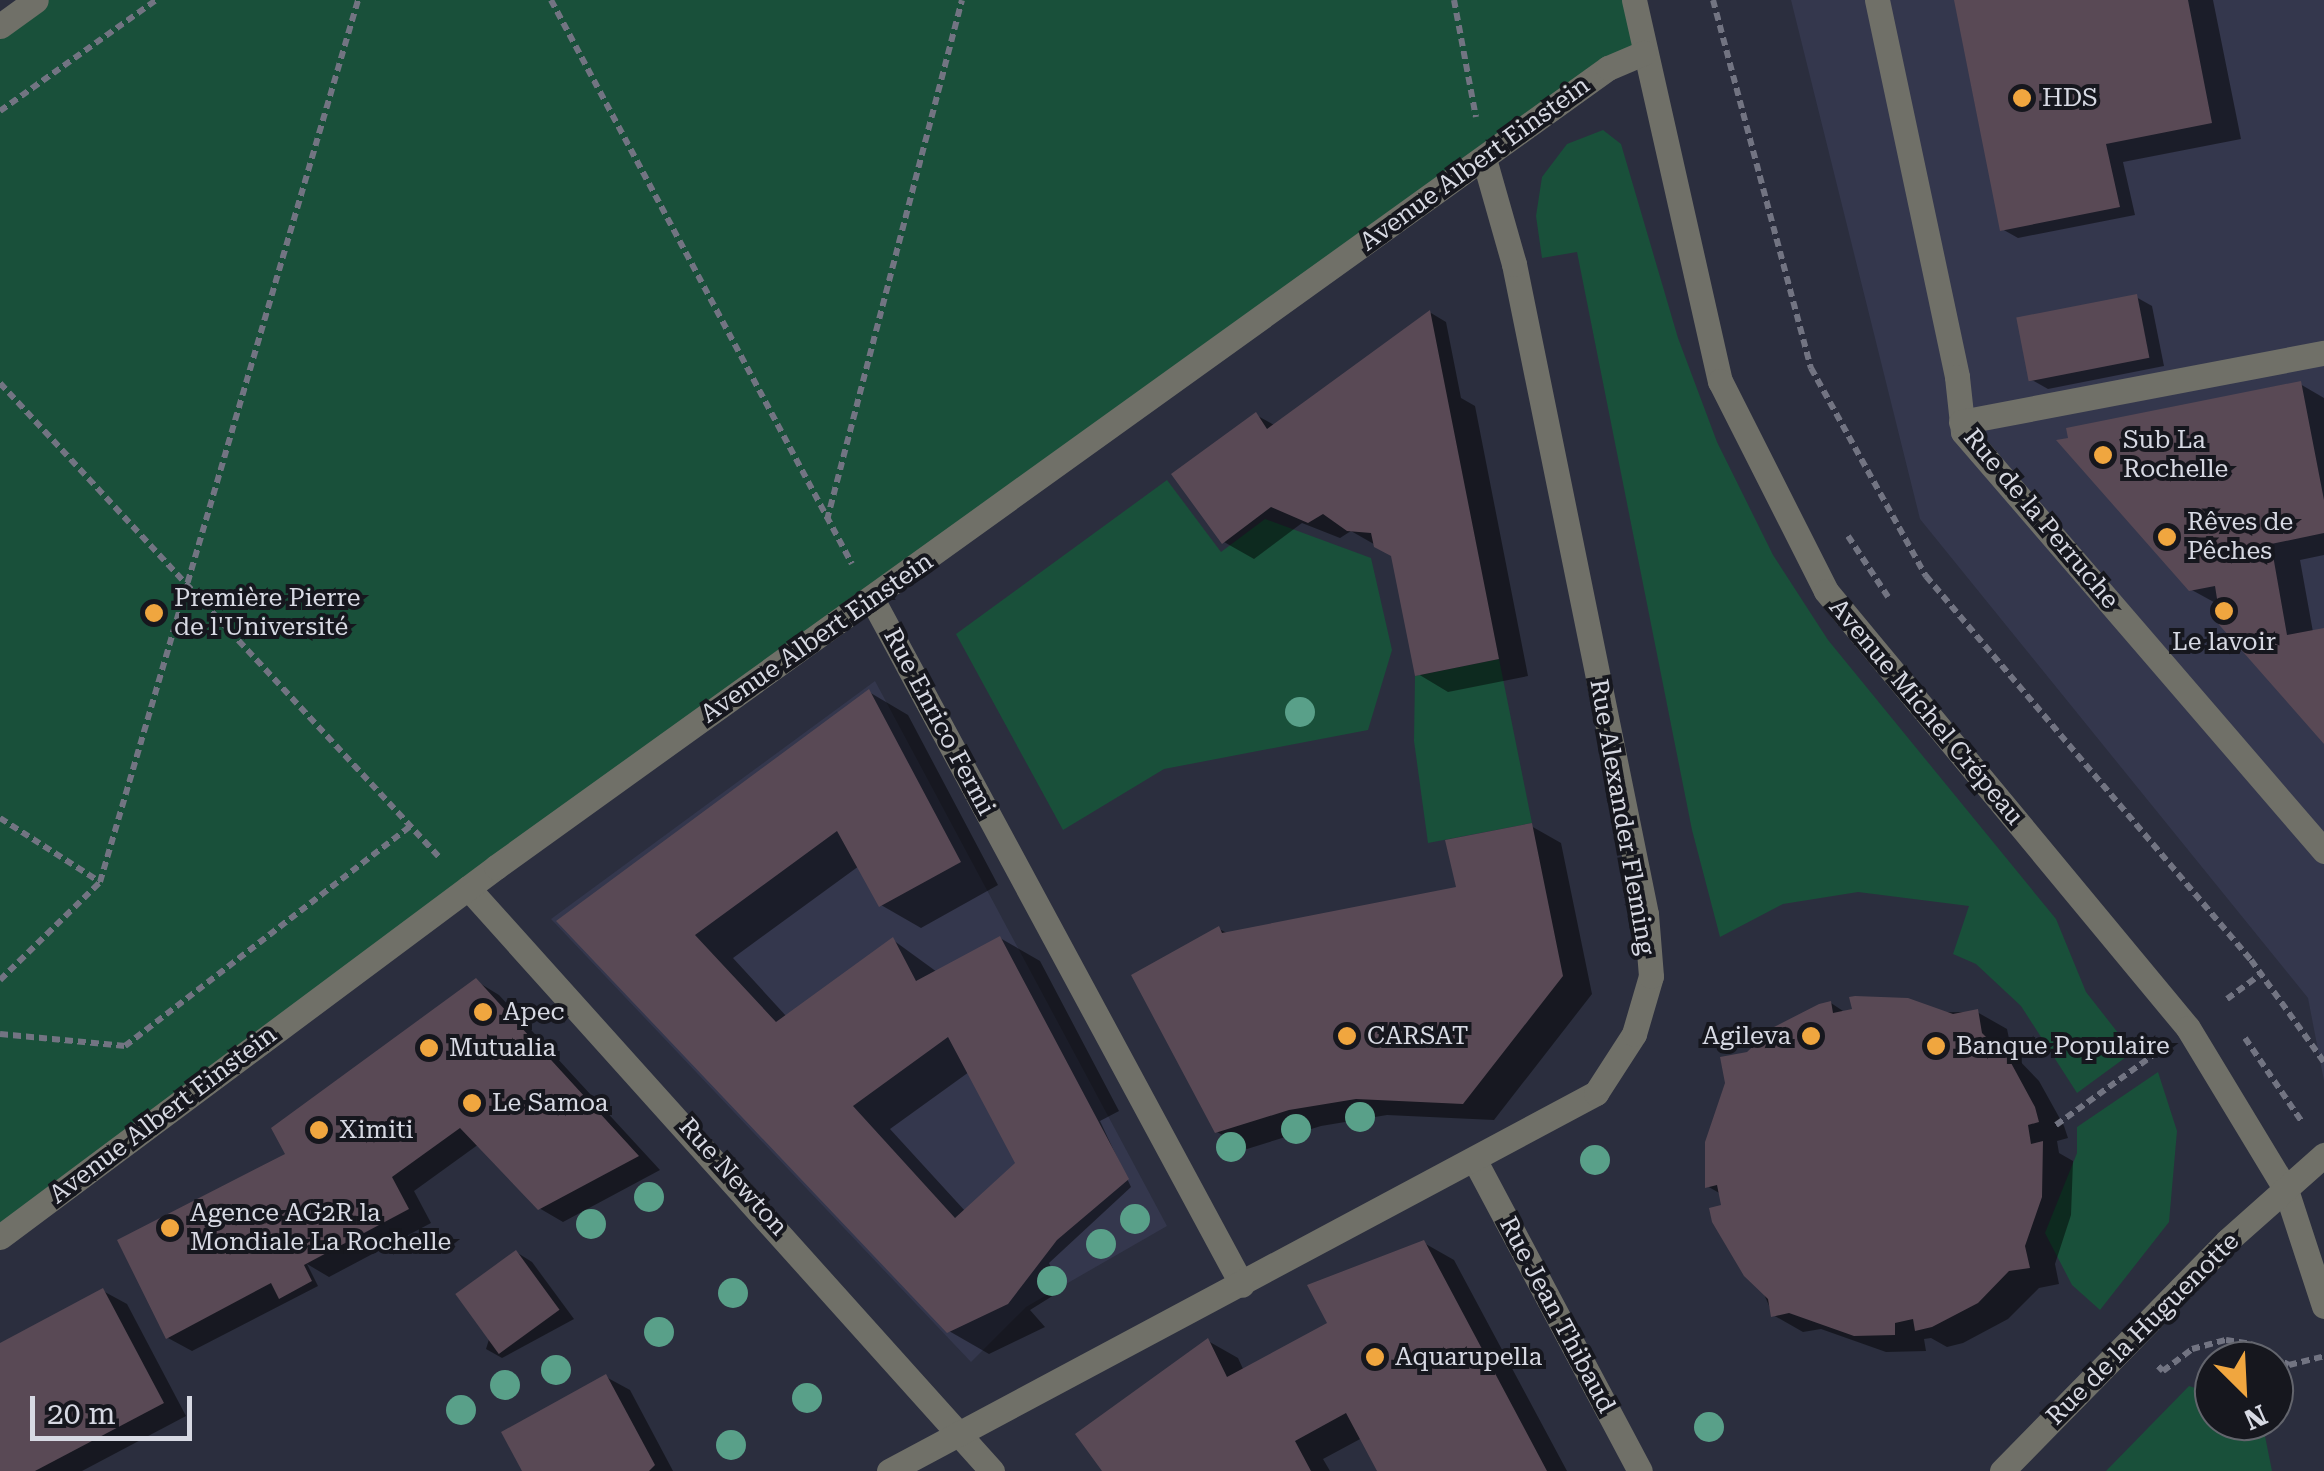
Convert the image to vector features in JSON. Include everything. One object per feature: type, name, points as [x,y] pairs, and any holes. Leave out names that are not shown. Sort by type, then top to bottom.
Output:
[{"type":"street","points":[[0,26],[36,0]]},
{"type":"street","name":"Avenue Michel Crépeau","points":[[1634,0],[1720,381],[1826,591],[2188,1028],[2286,1190],[2324,1306]]},
{"type":"street","name":"Rue de la Perruche","points":[[1878,0],[1957,377],[1963,432],[2324,851]]},
{"type":"street","name":"Avenue Albert Einstein","points":[[0,1237],[468,888],[1608,68],[1644,53]]},
{"type":"street","name":"Rue Alexander Fleming","points":[[890,1471],[1242,1286],[1596,1093],[1634,1034],[1651,976],[1646,914],[1522,303],[1484,159]]},
{"type":"street","points":[[1961,422],[2324,354]]},
{"type":"street","name":"Rue Enrico Fermi","points":[[872,599],[1242,1286]]},
{"type":"street","name":"Rue Newton","points":[[468,888],[992,1471]]},
{"type":"street","name":"Rue de la Huguenotte","points":[[2002,1471],[2324,1155]]},
{"type":"street","name":"Rue Jean Thibaud","points":[[1474,1159],[1640,1471]]},
{"type":"path","points":[[0,111],[156,0]]},
{"type":"path","points":[[0,980],[100,882],[182,584],[358,0]]},
{"type":"path","name":"Rue Enrico Fermi","points":[[551,0],[826,521],[872,599]]},
{"type":"path","points":[[826,521],[962,0]]},
{"type":"path","points":[[1454,0],[1484,159]]},
{"type":"path","points":[[1713,0],[1811,368],[1926,576],[2261,974],[2324,1062]]},
{"type":"path","points":[[0,383],[182,584],[468,888]]},
{"type":"path","points":[[1844,531],[1898,611]]},
{"type":"path","points":[[0,818],[100,882]]},
{"type":"path","points":[[0,1034],[125,1046],[411,826]]},
{"type":"path","points":[[2227,999],[2261,974]]},
{"type":"path","points":[[2240,1032],[2324,1155]]},
{"type":"path","points":[[2056,1125],[2152,1056]]},
{"type":"path","points":[[2133,1341],[2164,1371],[2192,1348],[2226,1340],[2250,1344],[2290,1366],[2324,1356]]},
{"type":"shaded area","points":[[1791,0],[2324,0],[2324,1081],[2308,998],[1920,519]]},
{"type":"shaded area","points":[[875,681],[1167,1226],[1026,1307],[971,1362],[551,919]]},
{"type":"green space","points":[[36,0],[1634,0],[1644,53],[0,1238],[0,26]]},
{"type":"green space","points":[[1603,130],[1621,144],[1678,338],[1717,442],[1773,555],[1828,640],[2056,919],[2086,992],[2133,1052],[2077,1093],[2021,1006],[1976,964],[1953,954],[1969,906],[1858,892],[1783,904],[1720,937],[1692,830],[1577,252],[1542,258],[1536,216],[1542,177],[1567,144]]},
{"type":"green space","points":[[1167,480],[1221,552],[1265,519],[1371,558],[1392,650],[1368,730],[1164,769],[1063,830],[956,634]]},
{"type":"green space","points":[[1499,659],[1532,823],[1428,843],[1414,741],[1415,676]]},
{"type":"green space","points":[[2158,1072],[2177,1131],[2169,1222],[2100,1310],[2072,1285],[2045,1233],[2077,1153],[2077,1127]]},
{"type":"green space","points":[[2189,1386],[2194,1388],[2194,1441],[2266,1441],[2272,1471],[2106,1471]]},
{"type":"building","points":[[1954,0],[2188,0],[2212,123],[2106,144],[2120,207],[2000,231]]},
{"type":"building","points":[[2137,294],[2149,358],[2029,381],[2016,317]]},
{"type":"building","points":[[1430,310],[1499,659],[1415,676],[1391,556],[1374,547],[1371,533],[1347,531],[1323,514],[1308,523],[1271,507],[1222,544],[1171,474],[1256,412],[1267,429]]},
{"type":"building","points":[[2301,381],[2324,500],[2324,533],[2271,544],[2287,635],[2324,628],[2324,744],[2214,619],[2220,618],[2215,586],[2189,591],[2056,440],[2068,438],[2066,428]]},
{"type":"building","points":[[869,689],[961,862],[879,907],[837,831],[695,935],[776,1022],[893,937],[916,981],[1000,936],[1129,1179],[1057,1240],[1008,1304],[947,1333],[556,921]],"holes":[[[948,1037],[1015,1163],[955,1218],[853,1106]]]},
{"type":"building","points":[[1532,823],[1563,976],[1463,1104],[1356,1099],[1289,1110],[1215,1133],[1131,975],[1219,926],[1222,933],[1456,887],[1445,840]]},
{"type":"building","points":[[476,978],[639,1156],[538,1210],[460,1128],[392,1177],[409,1209],[304,1265],[312,1281],[279,1299],[271,1283],[166,1339],[117,1240],[285,1154],[271,1128]]},
{"type":"building","points":[[1849,997],[1908,998],[1953,1014],[1978,1009],[1982,1033],[2010,1061],[2035,1107],[2039,1122],[2028,1125],[2031,1144],[2043,1141],[2042,1197],[2025,1246],[2030,1268],[2009,1271],[1978,1303],[1932,1327],[1915,1331],[1913,1319],[1895,1323],[1895,1335],[1854,1336],[1789,1313],[1771,1317],[1768,1299],[1744,1276],[1712,1222],[1709,1208],[1721,1205],[1717,1185],[1705,1188],[1705,1142],[1725,1083],[1720,1057],[1747,1052],[1772,1028],[1819,1004],[1831,1001],[1833,1013],[1852,1009]]},
{"type":"building","name":"Aquarupella","points":[[1424,1240],[1547,1471],[1377,1471],[1346,1413],[1295,1441],[1311,1471],[1102,1471],[1075,1434],[1208,1338],[1227,1377],[1327,1323],[1307,1285]]},
{"type":"building","points":[[516,1250],[559,1310],[499,1354],[455,1294]]},
{"type":"building","points":[[103,1288],[164,1403],[35,1471],[0,1471],[0,1343]]},
{"type":"building","points":[[606,1374],[655,1465],[649,1471],[522,1471],[501,1432]]},
{"type":"place","name":"HDS","points":[[2022,98]]},
{"type":"place","name":"Sub La Rochelle","points":[[2103,455]]},
{"type":"place","name":"Rêves de Pêches","points":[[2167,537]]},
{"type":"place","name":"Le lavoir","points":[[2224,611]]},
{"type":"place","name":"Première Pierre de l'Université","points":[[154,613]]},
{"type":"place","name":"Apec","points":[[483,1012]]},
{"type":"place","name":"CARSAT","points":[[1347,1036]]},
{"type":"place","name":"Agileva","points":[[1811,1036]]},
{"type":"place","name":"Banque Populaire","points":[[1936,1046]]},
{"type":"place","name":"Mutualia","points":[[429,1048]]},
{"type":"place","name":"Le Samoa","points":[[472,1103]]},
{"type":"place","name":"Ximiti","points":[[319,1130]]},
{"type":"place","name":"Agence AG2R la Mondiale La Rochelle","points":[[170,1228]]},
{"type":"place","name":"Aquarupella","points":[[1375,1357]]}]
